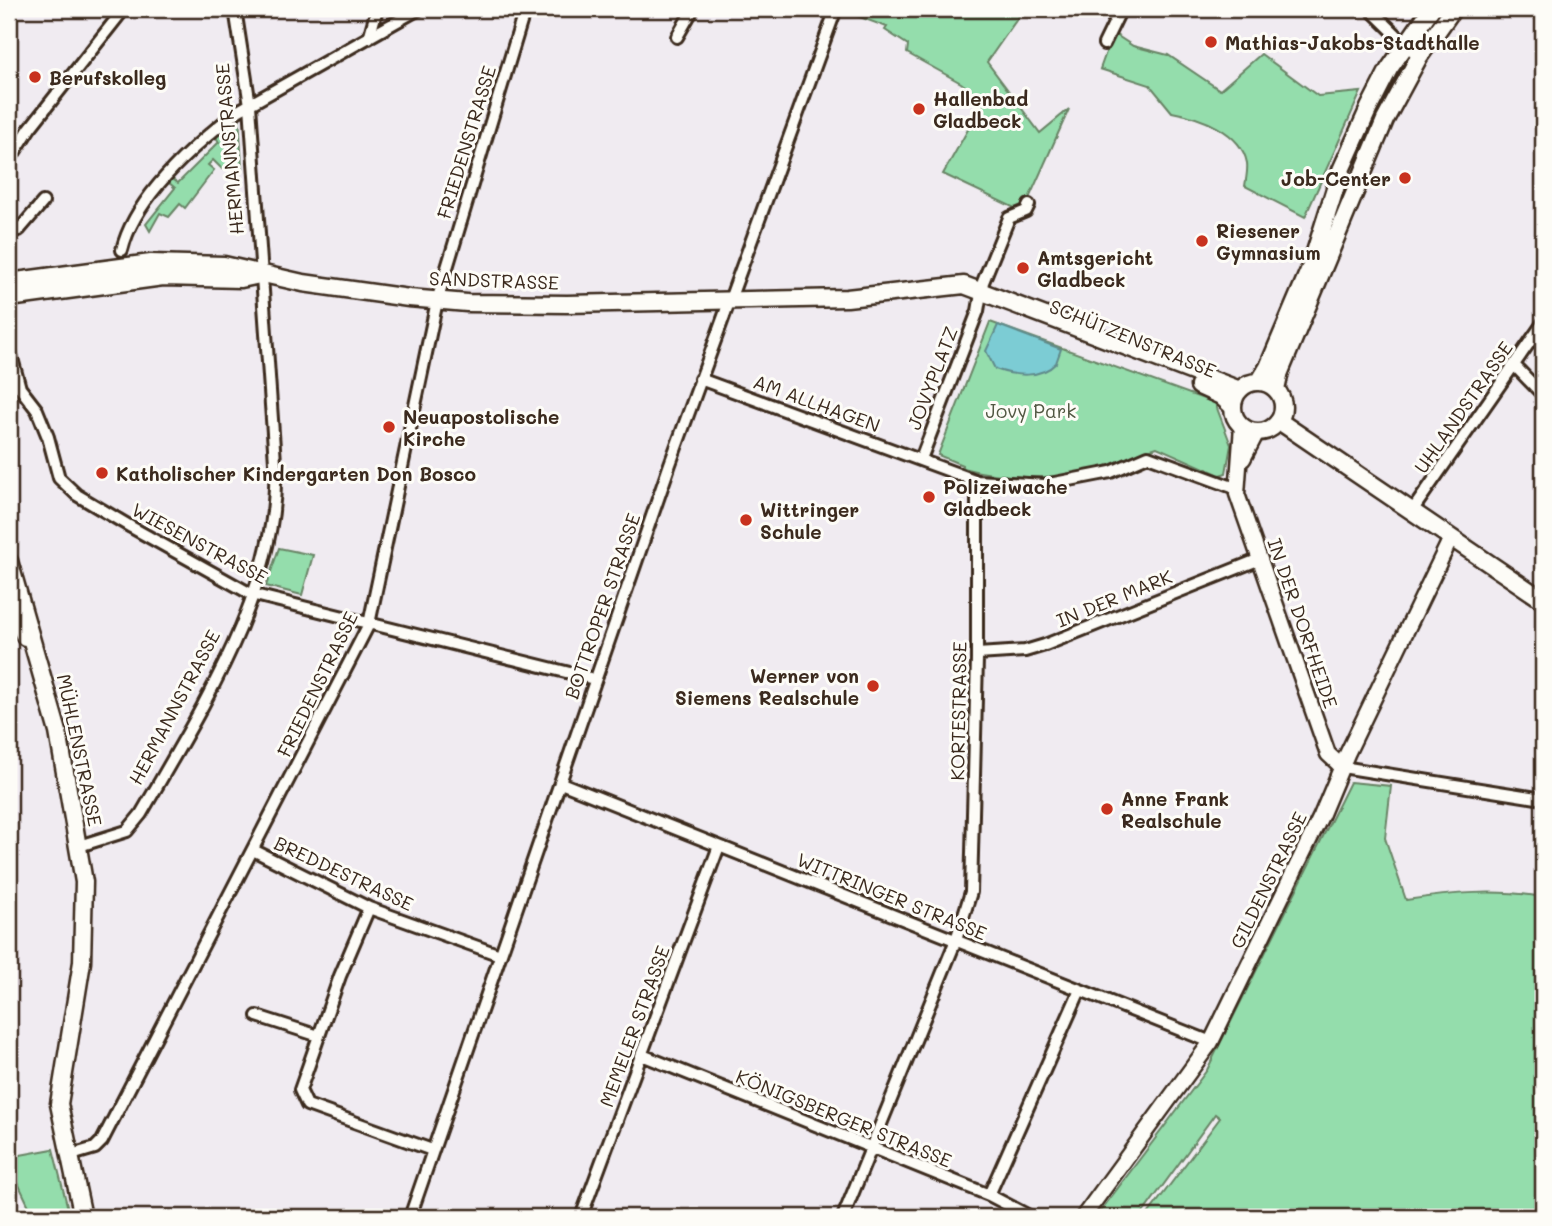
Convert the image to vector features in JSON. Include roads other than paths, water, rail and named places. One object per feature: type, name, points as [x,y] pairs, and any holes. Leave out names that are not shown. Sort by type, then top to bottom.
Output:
[{"type":"main road","points":[[1259,382],[1276,390],[1283,403],[1279,421],[1271,429],[1249,429],[1233,407],[1240,390],[1259,382],[1268,367],[1310,268],[1340,170],[1368,108],[1405,46],[1432,9]]},
{"type":"main road","points":[[1276,390],[1280,372],[1330,246],[1385,120],[1419,57],[1453,9]]},
{"type":"main road","name":"SANDSTRASSE","points":[[9,282],[151,263],[224,265],[260,275],[437,300],[567,304],[729,299]]},
{"type":"main road","name":"SANDSTRASSE","points":[[9,298],[163,277],[241,279],[260,275]]},
{"type":"main road","name":"SCHÜTZENSTRASSE","points":[[729,299],[847,298],[934,290],[956,285],[1221,396],[1233,407]]},
{"type":"main road","name":"SCHÜTZENSTRASSE","points":[[981,296],[1240,390]]},
{"type":"main road","points":[[1279,421],[1543,600]]},
{"type":"main road","name":"MÜHLENSTRASSE","points":[[9,561],[58,732],[79,846]]},
{"type":"main road","name":"MÜHLENSTRASSE","points":[[9,604],[38,663]]},
{"type":"main road","points":[[79,846],[85,921],[82,962],[59,1104],[83,1217]]},
{"type":"street","points":[[9,161],[30,128],[124,9]]},
{"type":"street","name":"HERMANNSTRASSE","points":[[79,846],[127,831],[141,814],[229,656],[273,530],[276,496],[250,106],[235,9]]},
{"type":"street","points":[[369,38],[377,9]]},
{"type":"street","points":[[122,250],[128,228],[174,167],[212,131],[250,106],[419,9]]},
{"type":"street","name":"FRIEDENSTRASSE","points":[[68,1156],[94,1148],[102,1141],[369,624],[437,300],[525,9]]},
{"type":"street","points":[[677,37],[693,9]]},
{"type":"street","name":"BOTTROPER STRASSE","points":[[410,1217],[700,379],[836,9]]},
{"type":"street","points":[[1104,44],[1121,9]]},
{"type":"street","points":[[1370,9],[1419,57]]},
{"type":"street","points":[[9,221],[19,230],[43,202]]},
{"type":"street","name":"JOVYPLATZ","points":[[1029,205],[1026,211],[1009,218],[921,459],[977,481],[1044,485],[1111,472],[1148,456],[1235,488]]},
{"type":"street","name":"UHLANDSTRASSE","points":[[1412,511],[1543,323]]},
{"type":"street","name":"WIESENSTRASSE","points":[[9,347],[20,388],[37,410],[48,437],[59,478],[77,495],[102,510],[251,594],[594,680]]},
{"type":"street","points":[[1514,365],[1543,395]]},
{"type":"street","name":"AM ALLHAGEN","points":[[700,379],[921,459]]},
{"type":"street","points":[[1235,488],[1249,429]]},
{"type":"street","name":"KORTESTRASSE","points":[[843,1217],[967,909],[971,882],[977,654],[977,481]]},
{"type":"street","name":"IN DER DORFHEIDE","points":[[1235,488],[1328,754],[1342,767]]},
{"type":"street","name":"GILDENSTRASSE","points":[[1083,1217],[1210,1042],[1321,816],[1451,538]]},
{"type":"street","name":"IN DER MARK","points":[[977,654],[1025,651],[1045,645],[1260,559]]},
{"type":"street","points":[[1342,767],[1543,799]]},
{"type":"street","name":"WITTRINGER STRASSE","points":[[561,783],[1210,1042]]},
{"type":"street","name":"MEMELER STRASSE","points":[[581,1217],[719,846]]},
{"type":"street","name":"BREDDESTRASSE","points":[[253,850],[369,908],[500,955]]},
{"type":"street","points":[[369,908],[300,1090],[307,1105],[432,1150]]},
{"type":"street","points":[[989,1195],[1080,990]]},
{"type":"street","points":[[257,1016],[319,1036]]},
{"type":"street","name":"KÖNIGSBERGER STRASSE","points":[[642,1055],[989,1195],[1031,1217]]},
{"type":"water","points":[[998,325],[1061,349],[1056,363],[1043,372],[1027,375],[995,369],[986,351]]},
{"type":"place","name":"Mathias-Jakobs-Stadthalle","points":[[1211,42]]},
{"type":"place","name":"Berufskolleg","points":[[35,77]]},
{"type":"place","name":"Hallenbad Gladbeck","points":[[919,109]]},
{"type":"place","name":"Job-Center","points":[[1405,178]]},
{"type":"place","name":"Riesener Gymnasium","points":[[1202,241]]},
{"type":"place","name":"Amtsgericht Gladbeck","points":[[1023,268]]},
{"type":"place","name":"Neuapostolische Kirche","points":[[389,427]]},
{"type":"place","name":"Katholischer Kindergarten Don Bosco","points":[[102,473]]},
{"type":"place","name":"Polizeiwache Gladbeck","points":[[929,497]]},
{"type":"place","name":"Wittringer Schule","points":[[746,520]]},
{"type":"place","name":"Werner von Siemens Realschule","points":[[873,686]]},
{"type":"place","name":"Anne Frank Realschule","points":[[1107,809]]},
{"type":"park label","name":"Jovy Park","points":[[1031,410]]}]
